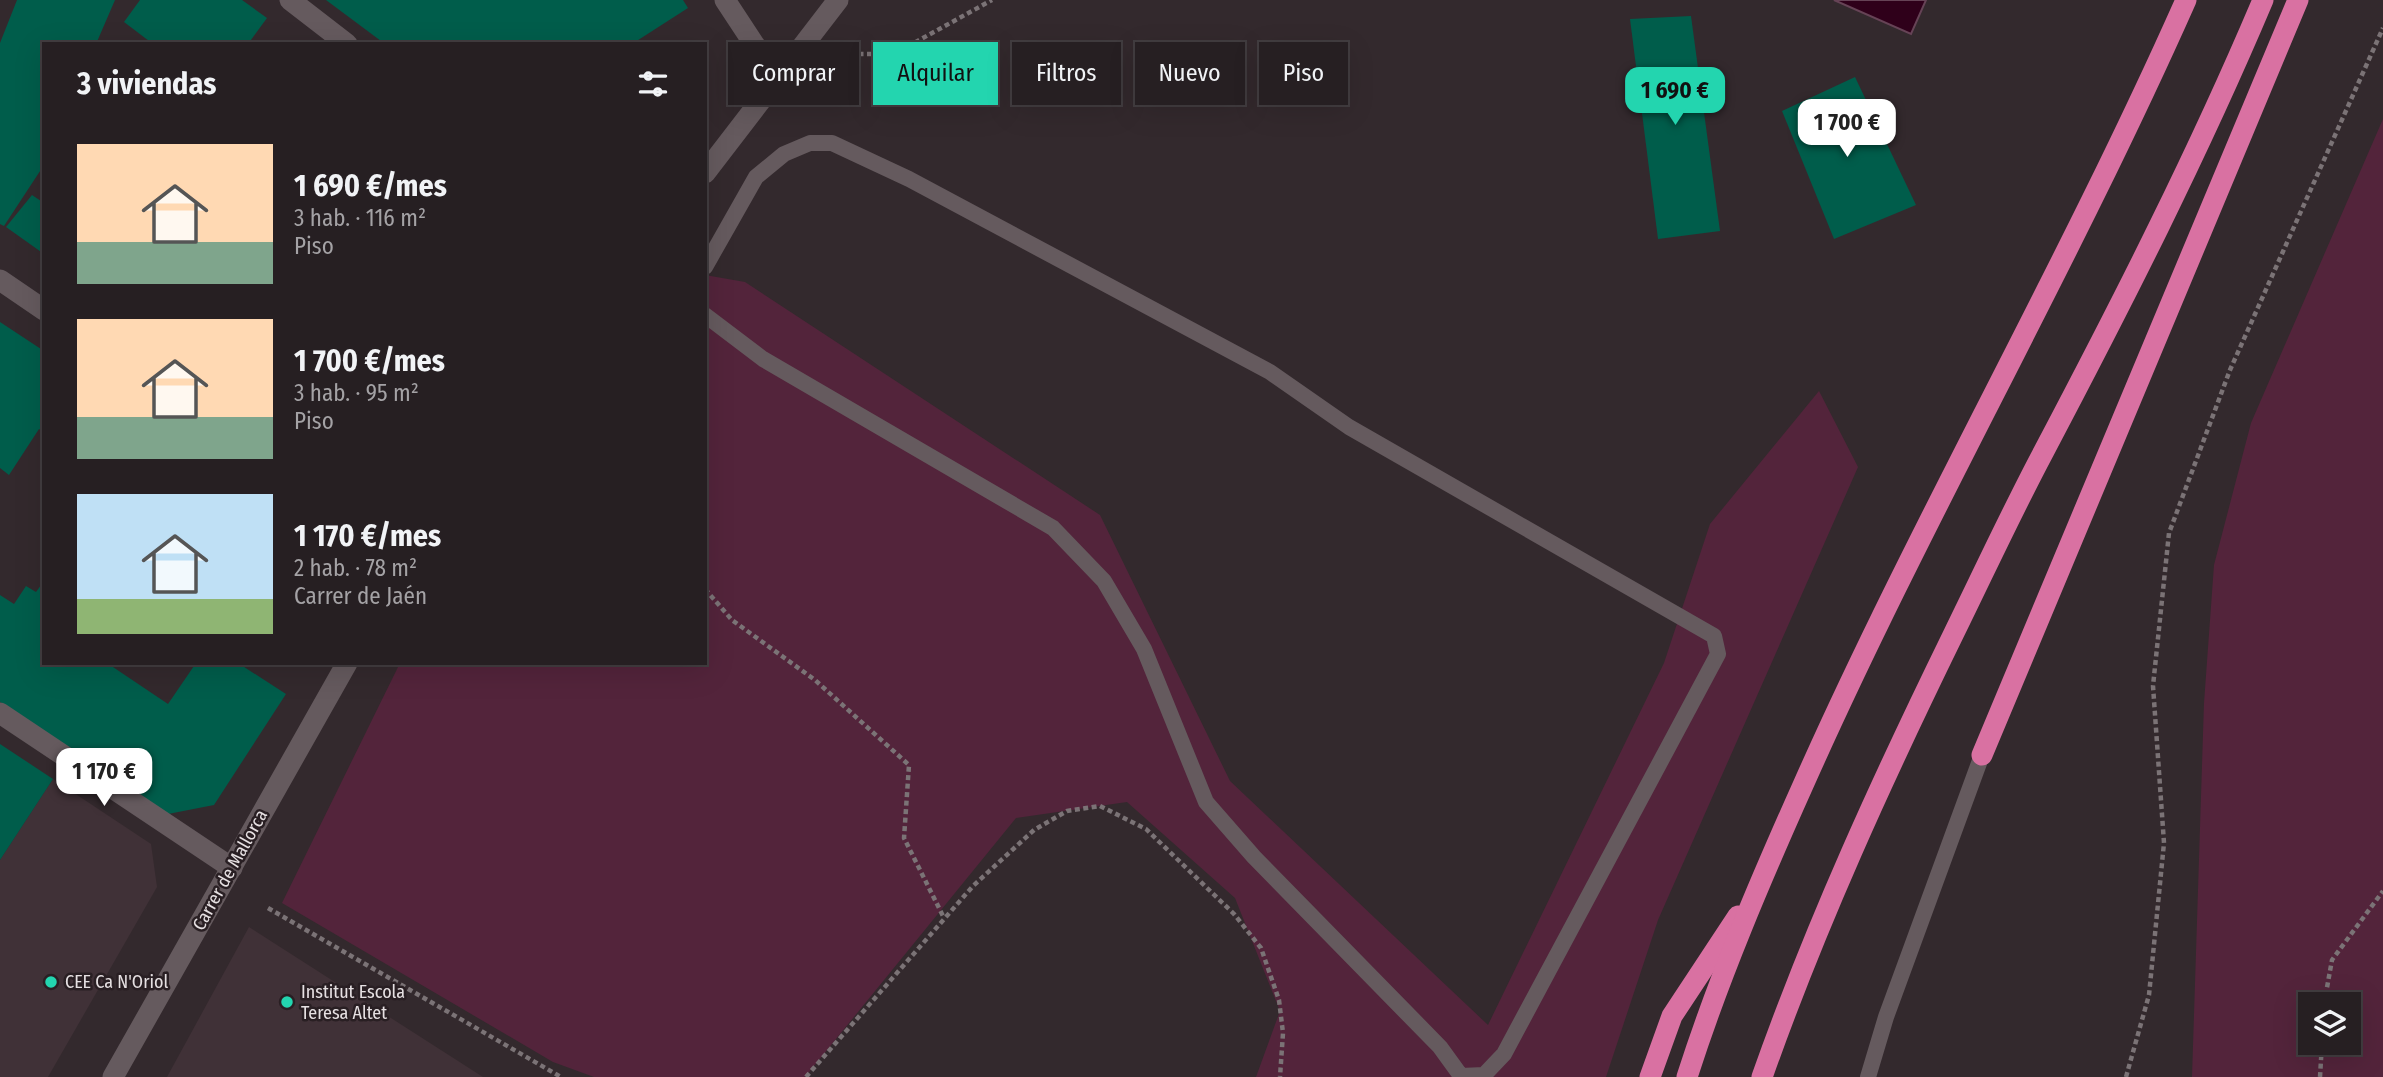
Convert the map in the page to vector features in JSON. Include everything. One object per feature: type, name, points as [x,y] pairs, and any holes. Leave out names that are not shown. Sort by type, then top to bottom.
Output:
[{"type":"highway","points":[[1687,1077],[1754,895],[1834,715],[1983,413],[2091,205],[2186,0]]},
{"type":"highway","points":[[1762,1077],[1821,920],[1875,798],[2038,463],[2077,393],[2263,0]]},
{"type":"highway","points":[[1982,755],[2298,0]]},
{"type":"highway","points":[[1650,1077],[1672,1016],[1714,950],[1754,895]]},
{"type":"street","points":[[290,0],[344,42]]},
{"type":"street","points":[[725,0],[753,42]]},
{"type":"street","points":[[807,40],[838,0]]},
{"type":"street","points":[[707,170],[757,105]]},
{"type":"street","points":[[0,280],[42,309]]},
{"type":"street","name":"Carrer de Mallorca","points":[[113,1077],[346,665]]},
{"type":"street","points":[[0,713],[232,868]]},
{"type":"lane","points":[[707,263],[756,177],[784,155],[801,147],[810,143],[832,143],[909,179],[1270,372],[1349,427],[1714,635],[1718,654],[1504,1054],[1484,1075],[1461,1076],[1440,1047],[1254,857],[1206,802],[1144,649],[1104,580],[1053,527],[764,359],[707,316]]},
{"type":"lane","points":[[1868,1077],[1886,1017],[1982,755]]},
{"type":"path","points":[[807,40],[837,56],[894,54],[992,0]]},
{"type":"path","points":[[2126,1077],[2150,995],[2164,843],[2153,686],[2169,533],[2230,370],[2383,28]]},
{"type":"path","points":[[707,591],[732,620],[815,680],[909,765],[904,838],[944,919]]},
{"type":"path","points":[[806,1077],[973,886],[1034,830],[1067,811],[1100,806],[1146,829],[1234,914],[1261,948],[1279,1000],[1283,1033],[1280,1077]]},
{"type":"path","points":[[2326,992],[2332,960],[2383,891]]},
{"type":"path","points":[[268,908],[561,1077]]},
{"type":"path","points":[[2320,1077],[2321,1055]]},
{"type":"shaded area","points":[[1834,0],[1926,0],[1911,34]]},
{"type":"shaded area","points":[[2383,119],[2383,1077],[2192,1077],[2204,703],[2214,565],[2251,423]]},
{"type":"shaded area","points":[[707,275],[745,282],[1100,515],[1230,781],[1488,1025],[1664,663],[1710,524],[1819,391],[1858,467],[1658,920],[1606,1077],[1256,1077],[1280,1011],[1235,898],[1127,802],[1016,818],[805,1077],[594,1077],[553,1062],[282,903],[399,665],[707,665]]},
{"type":"shaded area","name":"CEE Ca N'Oriol","points":[[53,779],[151,844],[157,887],[48,1077],[0,1077],[0,860]]},
{"type":"shaded area","name":"Institut Escola Teresa Altet","points":[[249,927],[483,1077],[167,1077]]},
{"type":"building","points":[[17,0],[115,0],[97,42],[42,42],[42,168],[4,226],[0,224],[0,43]]},
{"type":"building","points":[[140,0],[242,0],[267,18],[249,42],[150,42],[124,22]]},
{"type":"building","points":[[326,0],[683,0],[688,8],[635,42],[382,42]]},
{"type":"building","points":[[1691,16],[1720,231],[1658,239],[1630,19]]},
{"type":"building","points":[[1855,77],[1916,205],[1834,239],[1782,111]]},
{"type":"building","points":[[32,195],[42,200],[42,253],[6,227]]},
{"type":"building","points":[[0,322],[42,350],[42,431],[39,429],[9,475],[0,468]]},
{"type":"building","points":[[42,584],[42,665],[110,665],[168,704],[195,665],[241,665],[286,694],[214,805],[168,814],[0,702],[0,595],[14,604],[26,586],[36,592]]},
{"type":"building","points":[[0,744],[53,779],[0,860]]},
{"type":"place","name":"CEE Ca N'Oriol","points":[[51,982]]},
{"type":"place","name":"Institut Escola Teresa Altet","points":[[287,1002]]}]
